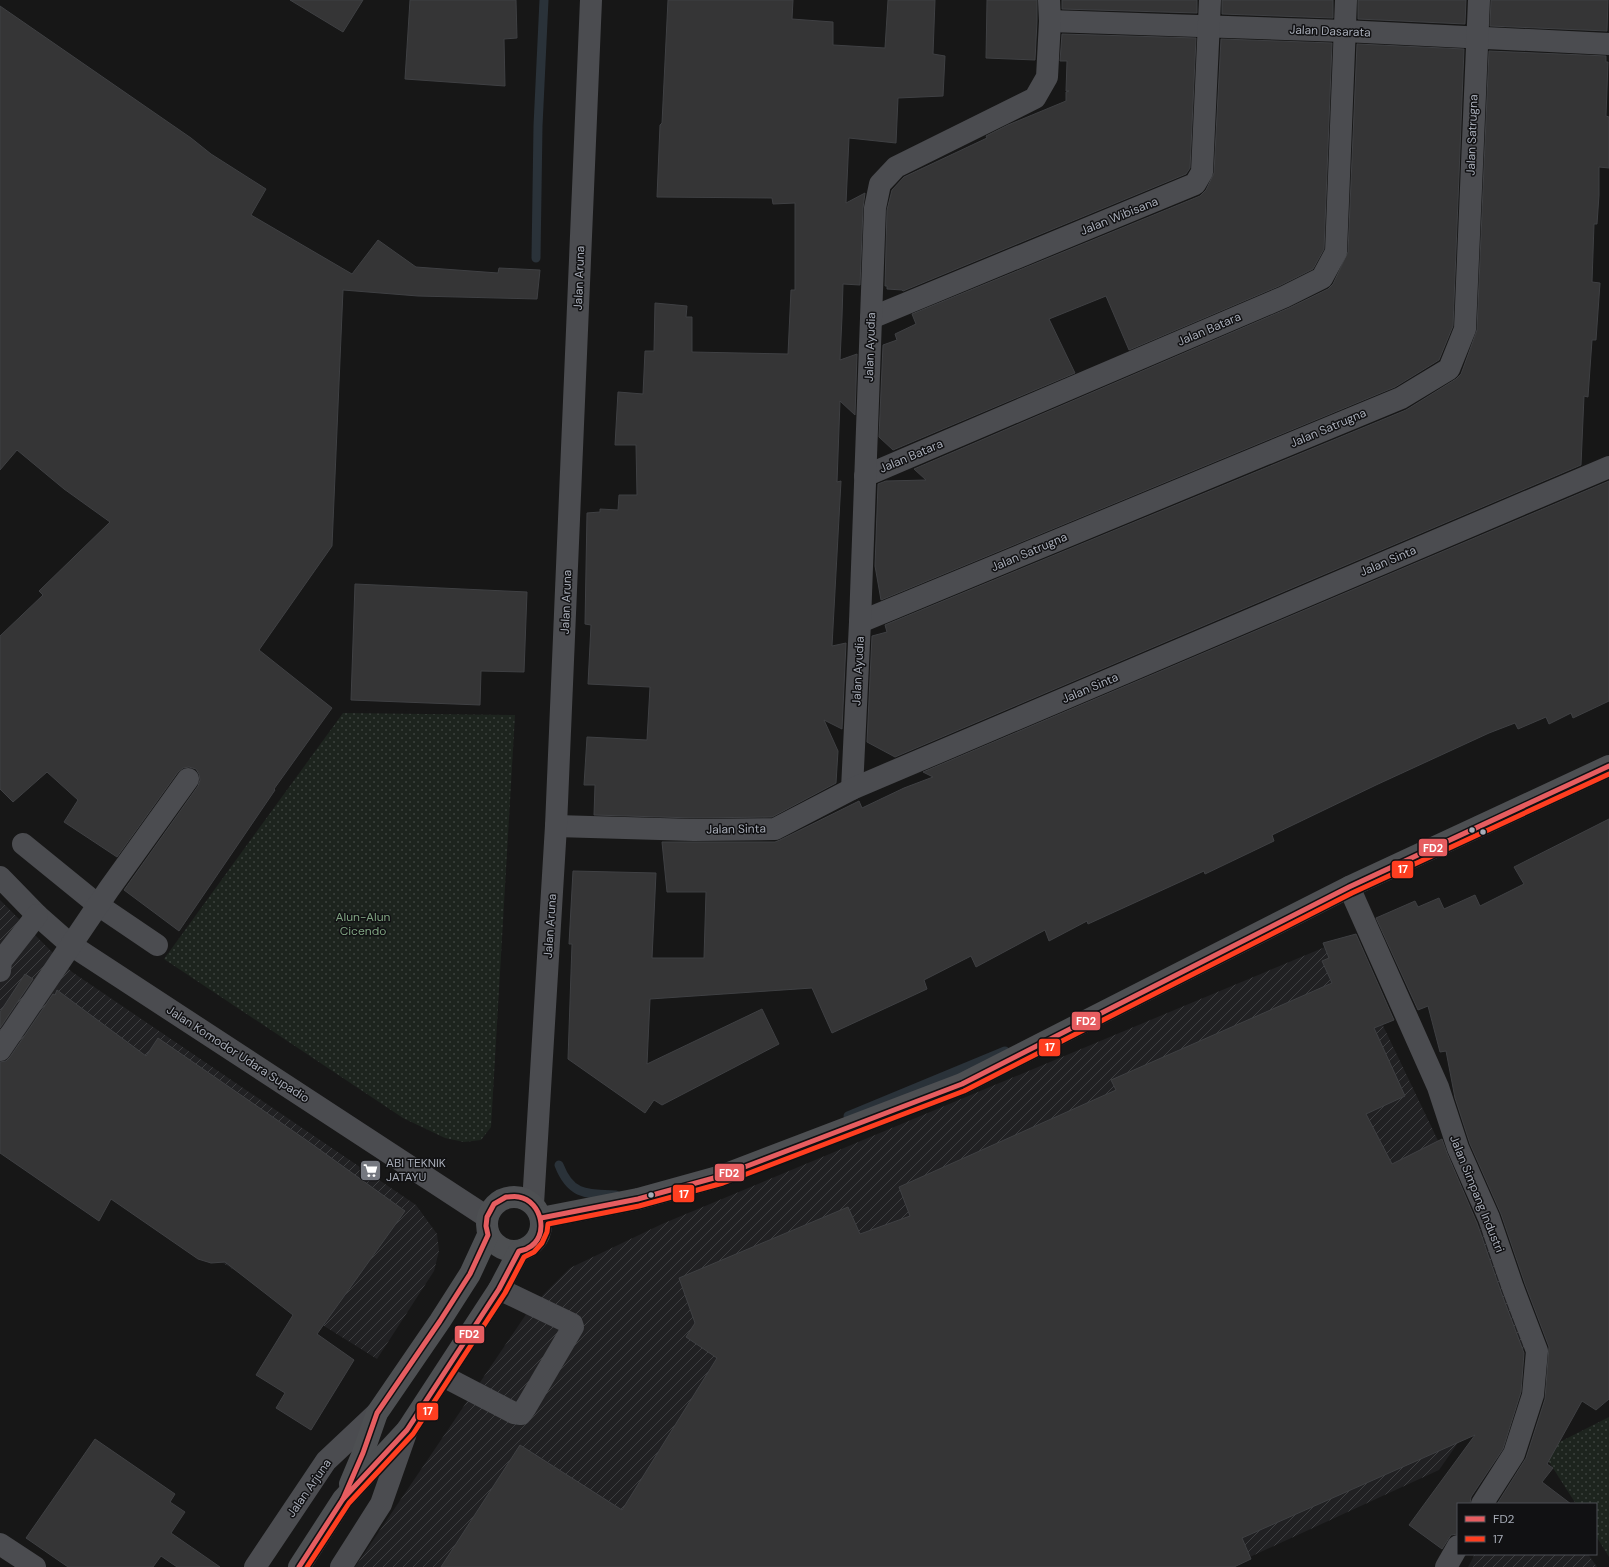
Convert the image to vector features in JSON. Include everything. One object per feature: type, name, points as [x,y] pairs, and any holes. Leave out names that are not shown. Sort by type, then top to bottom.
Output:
[{"type":"main road","points":[[487,1226],[493,1242],[500,1248],[509,1252],[519,1251],[529,1248],[537,1239],[541,1229],[537,1211],[638,1200],[721,1176],[962,1084],[1349,888],[1609,766]]},
{"type":"main road","name":"Jalan Arjuna","points":[[377,1413],[440,1321],[470,1274],[494,1204],[506,1198],[520,1197],[537,1211]]},
{"type":"main road","points":[[343,1499],[407,1430],[499,1289],[519,1251]]},
{"type":"main road","points":[[299,1567],[343,1499],[363,1453],[377,1413]]},
{"type":"street","name":"Jalan Aruna","points":[[537,1211],[556,826],[591,0]]},
{"type":"street","name":"Jalan Ayudia","points":[[852,789],[860,622],[875,208],[880,184],[896,167],[1035,98],[1047,78],[1050,21],[1049,0]]},
{"type":"street","name":"Jalan Wibisana","points":[[871,318],[1195,184],[1202,172],[1210,28],[1210,0]]},
{"type":"street","name":"Jalan Batara","points":[[865,476],[1284,297],[1322,278],[1336,252],[1346,0]]},
{"type":"street","name":"Jalan Satrugna","points":[[860,622],[1401,398],[1449,369],[1465,329],[1476,38],[1479,0]]},
{"type":"street","name":"Jalan Dasarata","points":[[1050,21],[1210,28],[1344,31],[1609,44]]},
{"type":"street","name":"Jalan Sinta","points":[[556,826],[694,830],[775,829],[852,789],[1609,467]]},
{"type":"street","points":[[0,1050],[98,905],[188,779]]},
{"type":"street","points":[[23,844],[98,905],[157,946]]},
{"type":"street","name":"Jalan Komodor Udara Supadio","points":[[0,878],[37,915],[71,945],[487,1226]]},
{"type":"street","name":"Jalan Simpang Industri","points":[[1349,888],[1438,1087],[1458,1148],[1489,1218],[1537,1351],[1533,1395],[1514,1454],[1483,1503]]},
{"type":"street","points":[[0,971],[1,961],[37,915]]},
{"type":"street","points":[[443,1376],[514,1413],[521,1414],[526,1407],[573,1327],[572,1324],[499,1289]]},
{"type":"street","name":"Jalan Arjuna","points":[[255,1567],[326,1461],[377,1413]]},
{"type":"street","points":[[342,1567],[381,1504],[407,1430]]},
{"type":"street","points":[[0,1544],[35,1567]]},
{"type":"street","points":[[1446,1567],[1457,1548]]},
{"type":"shaded area","points":[[0,900],[72,972],[416,1205],[437,1234],[439,1251],[434,1271],[377,1359],[0,1124]]},
{"type":"shaded area","points":[[1342,940],[1532,1337],[1439,1470],[1228,1567],[355,1567],[531,1307],[570,1268],[662,1224]]},
{"type":"shaded area","points":[[1474,1555],[1589,1555],[1597,1567],[1468,1567]]},
{"type":"green space","name":"Alun-Alun Cicendo","points":[[343,713],[515,715],[491,1127],[481,1140],[464,1142],[445,1138],[403,1118],[164,959]]},
{"type":"green space","points":[[1609,1417],[1609,1557],[1597,1538],[1597,1503],[1575,1503],[1542,1451]]},
{"type":"building","points":[[290,0],[363,0],[343,32]]},
{"type":"building","points":[[410,0],[516,0],[517,38],[504,39],[505,86],[405,79]]},
{"type":"building","points":[[668,0],[793,0],[792,19],[833,22],[833,45],[885,48],[888,0],[935,0],[933,54],[945,56],[943,96],[898,98],[896,143],[849,138],[846,203],[865,193],[860,285],[843,284],[840,360],[857,354],[855,415],[840,401],[837,482],[841,481],[832,646],[846,643],[842,729],[824,720],[838,751],[836,783],[772,817],[694,818],[594,815],[595,785],[584,785],[587,737],[647,740],[650,687],[588,684],[591,625],[585,624],[587,513],[600,512],[600,509],[618,510],[619,495],[637,495],[636,445],[615,445],[618,392],[643,394],[645,351],[654,351],[655,303],[687,306],[686,317],[692,317],[692,352],[788,354],[791,290],[795,290],[795,203],[773,204],[772,198],[657,197]]},
{"type":"building","points":[[987,0],[1037,0],[1035,60],[986,58]]},
{"type":"building","points":[[1062,0],[1197,0],[1197,13],[1062,9]]},
{"type":"building","points":[[1222,0],[1333,0],[1333,18],[1222,14]]},
{"type":"building","points":[[1358,0],[1466,0],[1465,24],[1358,19]]},
{"type":"building","points":[[1491,0],[1608,0],[1607,31],[1490,26]]},
{"type":"building","points":[[0,6],[191,138],[211,154],[266,189],[251,215],[352,274],[378,240],[416,267],[498,273],[499,268],[540,270],[537,299],[418,296],[343,290],[332,546],[259,650],[332,708],[274,789],[275,790],[179,931],[124,890],[198,786],[200,780],[196,769],[189,767],[183,768],[178,772],[117,857],[64,822],[78,800],[47,772],[13,802],[0,789],[0,636],[43,595],[39,591],[110,522],[64,489],[17,450],[0,470]]},
{"type":"building","points":[[1062,34],[1196,38],[1190,168],[1186,174],[903,291],[887,289],[887,286],[885,286],[887,210],[892,190],[904,177],[987,138],[986,136],[1008,125],[1066,101],[1066,92],[1069,91],[1066,91],[1067,61],[1060,61]]},
{"type":"building","points":[[1221,39],[1332,43],[1324,249],[1313,269],[1279,286],[1129,350],[1106,296],[1049,319],[1075,373],[893,450],[879,437],[883,345],[897,340],[895,334],[916,324],[912,314],[1200,196],[1206,190],[1214,173]]},
{"type":"building","points":[[1357,44],[1464,49],[1453,326],[1439,360],[1395,387],[881,600],[875,566],[878,484],[886,481],[926,480],[914,469],[1289,308],[1328,289],[1333,284],[1348,252]]},
{"type":"building","points":[[1489,51],[1606,56],[1606,62],[1608,62],[1606,116],[1609,117],[1609,168],[1599,167],[1599,195],[1597,224],[1594,224],[1592,282],[1600,283],[1596,340],[1592,340],[1588,397],[1584,396],[1581,465],[895,757],[867,742],[872,636],[887,632],[885,625],[1406,410],[1456,379],[1461,374],[1477,330]]},
{"type":"building","points":[[1609,481],[1609,701],[1573,718],[1571,713],[1549,724],[1546,717],[1518,729],[1515,723],[1489,733],[1272,835],[1274,841],[1205,874],[1204,871],[1088,924],[1087,921],[1049,941],[1045,930],[976,967],[971,956],[924,980],[927,989],[832,1033],[812,988],[650,999],[647,1064],[762,1009],[779,1044],[662,1105],[654,1100],[645,1113],[568,1059],[572,944],[569,944],[573,871],[656,873],[652,958],[704,958],[706,892],[667,892],[662,842],[775,842],[859,801],[862,808],[904,788],[933,777],[923,772]]},
{"type":"building","points":[[355,584],[527,592],[524,672],[481,671],[480,705],[351,700]]},
{"type":"building","points":[[1609,819],[1609,1399],[1596,1410],[1582,1401],[1547,1464],[1553,1468],[1542,1482],[1570,1503],[1498,1503],[1526,1458],[1545,1399],[1549,1347],[1501,1214],[1470,1144],[1455,1098],[1446,1051],[1440,1052],[1428,1006],[1418,1010],[1376,918],[1415,901],[1418,907],[1439,898],[1444,909],[1475,895],[1480,906],[1524,884],[1514,867]]},
{"type":"building","points":[[1356,934],[1394,1020],[1374,1028],[1405,1096],[1366,1114],[1392,1164],[1442,1139],[1477,1223],[1524,1353],[1521,1392],[1503,1449],[1471,1497],[1470,1503],[1457,1503],[1457,1534],[1451,1535],[1442,1549],[1409,1525],[1475,1435],[1242,1538],[1251,1559],[1234,1567],[441,1567],[520,1445],[622,1510],[717,1358],[686,1337],[695,1323],[679,1278],[848,1207],[860,1234],[910,1216],[899,1187],[1116,1090],[1111,1080],[1332,983],[1322,961],[1329,958],[1323,943]]},
{"type":"building","points":[[25,974],[33,979],[0,1028],[0,1012]]},
{"type":"building","points":[[57,990],[146,1056],[158,1038],[309,1142],[405,1211],[317,1334],[354,1360],[311,1430],[276,1408],[285,1393],[256,1375],[293,1315],[225,1262],[211,1263],[198,1259],[111,1199],[99,1221],[0,1153],[0,1062],[6,1061],[10,1057],[53,994],[55,995]]},
{"type":"building","points":[[95,1439],[175,1494],[170,1502],[185,1512],[171,1533],[220,1567],[177,1567],[161,1556],[153,1567],[68,1567],[26,1538]]},
{"type":"waterway","points":[[536,258],[538,126],[544,0]]},
{"type":"waterway","points":[[848,1116],[1005,1051]]},
{"type":"waterway","points":[[559,1165],[569,1183],[575,1188],[588,1193],[616,1195]]},
{"type":"transit line","name":"FD2","points":[[541,1218],[638,1199],[721,1176],[962,1084],[1349,887],[1609,766]]},
{"type":"transit line","name":"17","points":[[307,1567],[349,1503],[413,1434],[505,1293],[524,1257],[534,1252],[542,1243],[547,1232],[548,1224],[639,1206],[723,1183],[964,1091],[1352,893],[1609,774]]},
{"type":"transit line","name":"FD2","points":[[506,1197],[519,1197],[527,1200],[533,1205],[538,1212],[540,1220],[541,1228],[539,1236],[535,1243],[527,1249],[519,1251],[499,1289],[407,1430],[343,1499],[363,1453],[377,1413],[440,1321],[470,1274],[488,1235],[486,1226],[487,1217],[494,1204],[506,1197]]},
{"type":"transit line","name":"FD2","points":[[299,1567],[343,1499]]},
{"type":"place","name":"ABI TEKNIK JATAYU","points":[[370,1170]]}]
